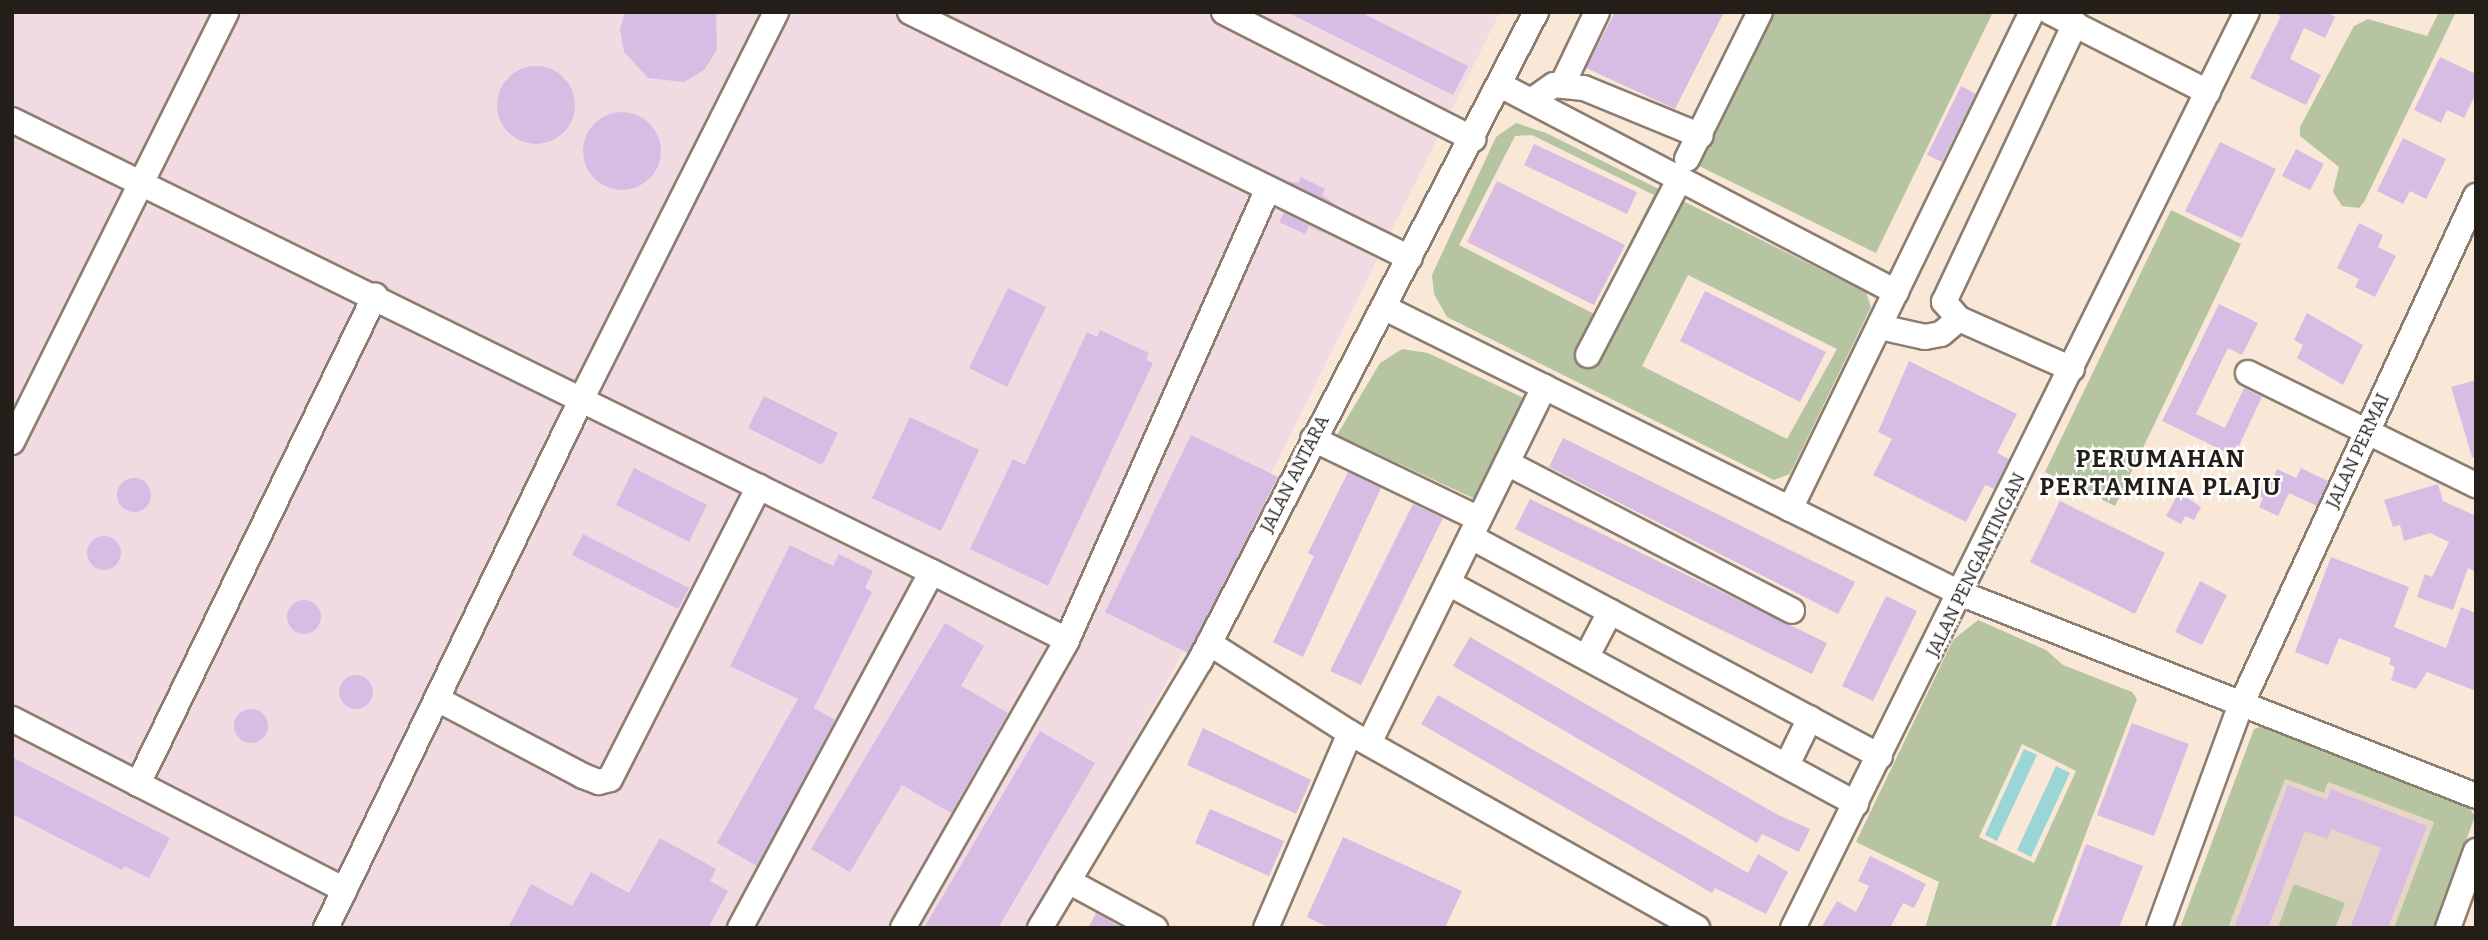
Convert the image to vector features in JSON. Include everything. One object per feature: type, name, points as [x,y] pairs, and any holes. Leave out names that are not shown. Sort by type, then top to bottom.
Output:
[{"type":"street","points":[[12,442],[226,12]]},
{"type":"street","points":[[326,928],[581,400],[776,12]]},
{"type":"street","points":[[910,12],[1267,191],[1410,258]]},
{"type":"street","points":[[1224,12],[1473,139]]},
{"type":"street","name":"JALAN ANTARA","points":[[1040,928],[1209,643],[1382,307],[1473,139],[1536,12]]},
{"type":"street","points":[[1562,85],[1597,12]]},
{"type":"street","points":[[1588,355],[1701,136],[1760,12]]},
{"type":"street","points":[[1790,509],[2032,12]]},
{"type":"street","points":[[2050,12],[2208,92]]},
{"type":"street","name":"JALAN PENGANTINGAN","points":[[1793,928],[1962,594],[2247,12]]},
{"type":"street","points":[[2071,369],[1959,319],[1944,302],[2075,23]]},
{"type":"street","points":[[1500,85],[1684,169],[1896,292]]},
{"type":"street","points":[[1531,101],[1541,91],[1562,85],[1584,88],[1701,136]]},
{"type":"street","points":[[12,120],[375,296],[1067,640]]},
{"type":"street","points":[[903,928],[1067,640],[1267,191]]},
{"type":"street","name":"JALAN PERMAI","points":[[2159,928],[2239,707],[2368,429],[2468,228],[2476,196]]},
{"type":"street","points":[[138,784],[375,296]]},
{"type":"street","points":[[1382,307],[1962,594],[2239,707],[2476,796]]},
{"type":"street","points":[[1880,327],[1925,337],[1941,334],[1959,319]]},
{"type":"street","points":[[2248,373],[2368,429],[2476,485]]},
{"type":"street","points":[[1266,928],[1360,738],[1448,583],[1544,387]]},
{"type":"street","points":[[1313,439],[1475,528],[1610,612],[1881,756]]},
{"type":"street","points":[[1507,463],[1792,611]]},
{"type":"street","points":[[437,699],[583,776],[599,782],[610,779],[759,487]]},
{"type":"street","points":[[740,928],[932,572]]},
{"type":"street","points":[[1448,583],[1856,804]]},
{"type":"street","points":[[1587,656],[1610,612]]},
{"type":"street","points":[[1209,643],[1360,738],[1697,928]]},
{"type":"street","points":[[1787,765],[1810,718]]},
{"type":"street","points":[[12,719],[345,890]]},
{"type":"street","points":[[2448,928],[2476,851]]},
{"type":"street","points":[[1068,881],[1155,928]]},
{"type":"shaded area","points":[[12,12],[1500,12],[1175,667],[1031,928],[12,928]]},
{"type":"shaded area","points":[[2285,778],[2323,793],[2328,782],[2434,822],[2394,928],[2228,928]]},
{"type":"green space","points":[[1774,12],[1993,12],[1876,253],[1699,166]]},
{"type":"green space","points":[[2439,12],[2456,12],[2364,202],[2359,208],[2342,206],[2333,192],[2339,167],[2300,136],[2300,127],[2354,26],[2368,19],[2427,36]]},
{"type":"green space","points":[[1516,123],[1546,133],[1866,292],[1871,307],[1790,474],[1774,480],[1447,317],[1434,294],[1432,275],[1496,137]],"holes":[[[1532,135],[1654,195],[1594,314],[1459,245],[1515,136]],[[1688,275],[1837,349],[1787,439],[1642,366]]]},
{"type":"green space","points":[[2171,210],[2241,244],[2115,506],[2045,472]]},
{"type":"green space","points":[[1402,349],[1428,353],[1526,399],[1475,499],[1337,435],[1380,363]]},
{"type":"green space","points":[[1978,620],[2046,650],[2063,665],[2132,692],[2137,699],[2050,928],[1925,928],[1939,882],[1856,842],[1953,640]],"holes":[[[2022,744],[2076,771],[2034,863],[1979,837]]]},
{"type":"green space","points":[[2263,726],[2470,809],[2475,816],[2434,928],[2394,928],[2434,822],[2328,782],[2324,793],[2285,779],[2228,928],[2180,928],[2254,729]]},
{"type":"green space","points":[[2294,884],[2345,903],[2335,928],[2278,928]]},
{"type":"water","points":[[2024,749],[2037,755],[1997,841],[1985,835]]},
{"type":"water","points":[[2056,766],[2070,773],[2031,857],[2017,850]]},
{"type":"building","points":[[625,12],[716,12],[717,50],[704,70],[684,82],[648,78],[624,52],[620,29]]},
{"type":"building","points":[[1287,12],[1360,12],[1468,66],[1453,95]]},
{"type":"building","points":[[1615,12],[1724,12],[1675,109],[1586,68]]},
{"type":"building","points":[[2272,12],[2327,12],[2335,17],[2325,38],[2304,28],[2290,59],[2321,75],[2306,105],[2250,78],[2281,16]]},
{"type":"building","points":[[2440,57],[2476,74],[2476,93],[2464,118],[2447,110],[2441,123],[2414,110]]},
{"type":"building","points":[[536,66],[551,69],[564,77],[572,90],[575,105],[572,120],[564,133],[551,141],[536,144],[521,141],[508,133],[500,120],[497,105],[500,90],[508,77],[521,69]]},
{"type":"building","points":[[1961,86],[1976,94],[1942,162],[1927,155]]},
{"type":"building","points":[[622,112],[637,115],[650,123],[658,136],[661,151],[658,166],[650,179],[637,187],[622,190],[607,187],[594,179],[586,166],[583,151],[586,136],[594,123],[607,115]]},
{"type":"building","points":[[2403,138],[2446,159],[2426,199],[2410,191],[2403,204],[2377,191]]},
{"type":"building","points":[[2220,142],[2276,169],[2242,238],[2185,211]]},
{"type":"building","points":[[1534,144],[1637,192],[1627,214],[1524,165]]},
{"type":"building","points":[[2296,149],[2324,164],[2310,190],[2282,176]]},
{"type":"building","points":[[1301,177],[1325,189],[1322,195],[1336,205],[1286,181],[1298,183]]},
{"type":"building","points":[[1497,181],[1625,245],[1594,305],[1467,242]]},
{"type":"building","points":[[1276,208],[1322,233],[1309,226],[1305,234],[1279,222],[1284,213]]},
{"type":"building","points":[[2359,223],[2383,235],[2378,247],[2396,256],[2375,297],[2355,287],[2359,279],[2337,268]]},
{"type":"building","points":[[1008,288],[1046,307],[1007,387],[969,368]]},
{"type":"building","points":[[1705,291],[1826,352],[1800,402],[1680,341]]},
{"type":"building","points":[[2219,304],[2258,323],[2242,355],[2228,348],[2196,414],[2225,428],[2244,388],[2262,397],[2234,456],[2162,421]]},
{"type":"building","points":[[2307,313],[2363,345],[2343,385],[2297,358],[2303,345],[2294,340]]},
{"type":"building","points":[[1100,330],[1149,353],[1146,360],[1153,363],[1048,586],[970,549],[1013,459],[1025,465],[1087,332],[1097,337]]},
{"type":"building","points":[[1909,361],[2017,414],[1997,453],[2009,459],[1994,489],[1985,485],[1966,522],[1873,475],[1892,439],[1878,432]]},
{"type":"building","points":[[2476,380],[2476,457],[2472,457],[2451,387]]},
{"type":"building","points":[[764,396],[838,433],[822,465],[748,428]]},
{"type":"building","points":[[910,417],[979,450],[941,531],[872,498]]},
{"type":"building","points":[[1191,435],[1278,477],[1188,653],[1105,612]]},
{"type":"building","points":[[1563,438],[1855,582],[1838,614],[1549,467]]},
{"type":"building","points":[[634,468],[707,505],[689,542],[616,505]]},
{"type":"building","points":[[2301,468],[2328,481],[2317,506],[2289,493],[2278,516],[2259,507],[2263,498],[2258,496],[2267,476],[2273,479],[2277,469],[2296,478]]},
{"type":"building","points":[[1348,472],[1381,488],[1303,657],[1273,642],[1314,556],[1308,553]]},
{"type":"building","points":[[134,478],[146,483],[151,495],[146,507],[134,512],[122,507],[117,495],[122,483]]},
{"type":"building","points":[[2438,484],[2443,501],[2476,516],[2476,572],[2468,568],[2453,610],[2417,597],[2425,574],[2432,577],[2449,542],[2430,533],[2404,541],[2400,525],[2393,527],[2384,500]]},
{"type":"building","points":[[2179,492],[2201,507],[2194,520],[2185,516],[2181,524],[2166,516]]},
{"type":"building","points":[[1530,499],[1827,643],[1812,674],[1515,529]]},
{"type":"building","points":[[2060,501],[2165,553],[2135,614],[2030,562]]},
{"type":"building","points":[[1413,504],[1443,518],[1361,685],[1330,671]]},
{"type":"building","points":[[583,534],[689,588],[678,609],[572,555]]},
{"type":"building","points":[[104,536],[116,541],[121,553],[116,565],[104,570],[92,565],[87,553],[92,541]]},
{"type":"building","points":[[790,545],[833,566],[839,554],[873,571],[865,588],[872,592],[814,708],[835,720],[757,866],[717,843],[798,699],[730,666]]},
{"type":"building","points":[[2331,557],[2409,587],[2394,627],[2446,648],[2461,607],[2476,613],[2476,691],[2427,672],[2416,689],[2391,680],[2395,667],[2389,664],[2391,658],[2339,638],[2328,665],[2295,652]]},
{"type":"building","points":[[2200,581],[2227,595],[2202,645],[2175,632]]},
{"type":"building","points":[[1886,596],[1917,611],[1873,701],[1842,686]]},
{"type":"building","points":[[304,600],[316,605],[321,617],[316,629],[304,634],[292,629],[287,617],[292,605]]},
{"type":"building","points":[[945,623],[984,646],[961,686],[1008,713],[951,813],[902,785],[850,872],[811,849]]},
{"type":"building","points":[[1470,637],[1778,815],[1810,829],[1799,852],[1762,834],[1757,843],[1453,666]]},
{"type":"building","points":[[356,675],[368,680],[373,692],[368,704],[356,709],[344,704],[339,692],[344,680]]},
{"type":"building","points":[[1438,695],[1748,873],[1758,854],[1788,872],[1766,914],[1715,888],[1712,893],[1421,724]]},
{"type":"building","points":[[251,709],[263,714],[268,726],[263,738],[251,743],[239,738],[234,726],[239,714]]},
{"type":"building","points":[[2132,723],[2189,744],[2154,836],[2097,815]]},
{"type":"building","points":[[1203,728],[1311,780],[1296,814],[1187,765]]},
{"type":"building","points":[[1040,731],[1095,763],[998,928],[924,928]]},
{"type":"building","points":[[12,757],[170,838],[149,878],[124,866],[122,870],[12,814]]},
{"type":"building","points":[[2288,785],[2327,800],[2331,789],[2427,826],[2388,928],[2350,928],[2381,848],[2331,829],[2327,839],[2305,831],[2268,928],[2234,928]]},
{"type":"building","points":[[1210,809],[1284,841],[1269,876],[1195,843]]},
{"type":"building","points":[[1343,837],[1462,891],[1445,928],[1330,928],[1307,917]]},
{"type":"building","points":[[660,838],[716,869],[710,881],[728,891],[708,928],[508,928],[531,884],[572,906],[591,872],[629,893]]},
{"type":"building","points":[[2086,844],[2143,866],[2119,928],[2055,928]]},
{"type":"building","points":[[1870,856],[1926,884],[1914,908],[1903,903],[1890,928],[1821,928],[1837,901],[1856,912],[1869,886],[1858,881]]},
{"type":"building","points":[[1096,913],[1123,928],[1088,928]]},
{"type":"district","name":"PERUMAHAN PERTAMINA PLAJU","points":[[2161,474]]}]
